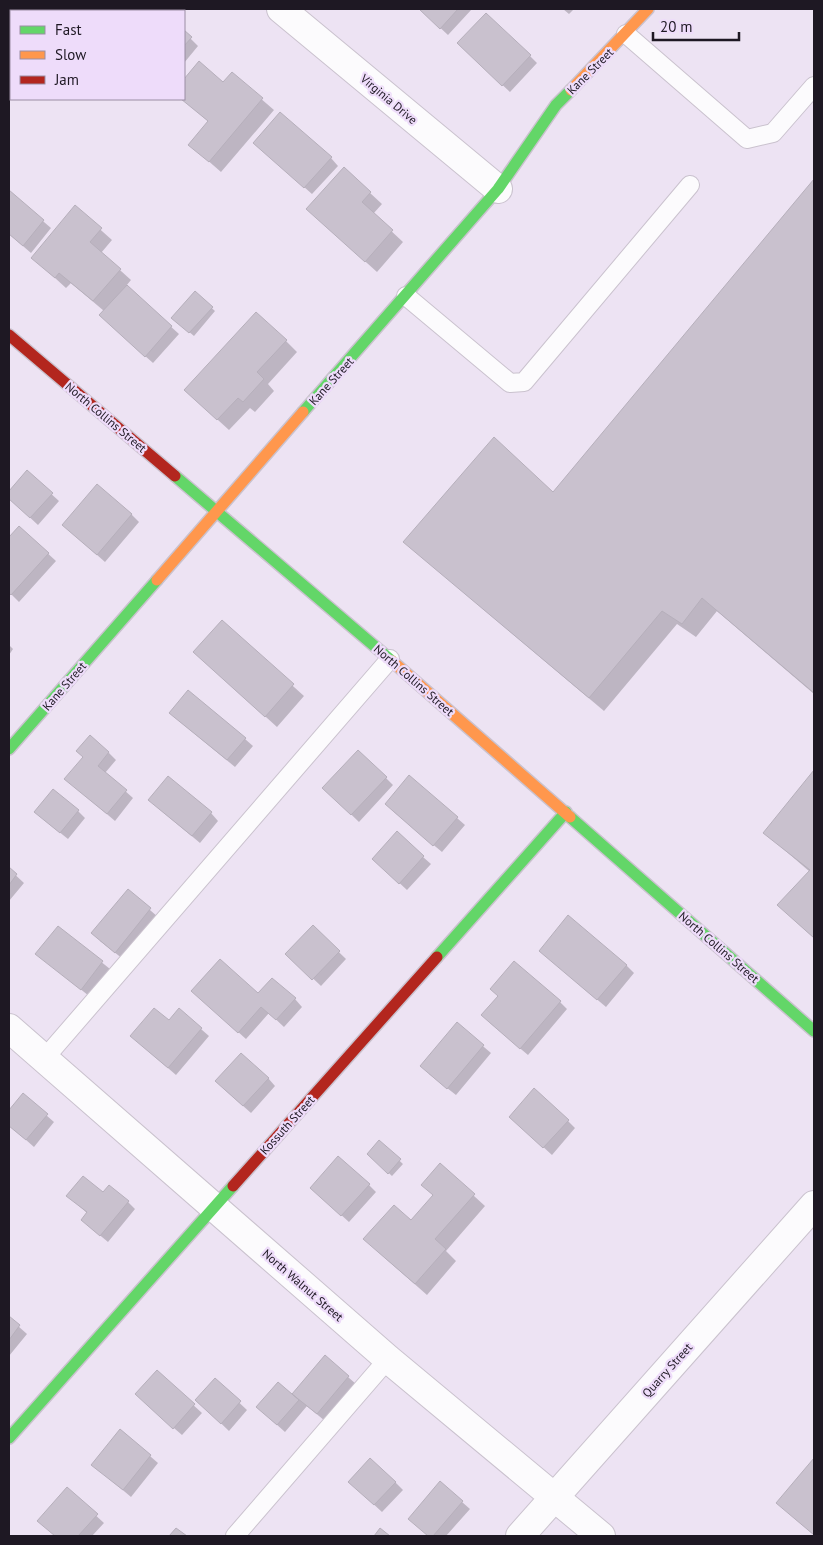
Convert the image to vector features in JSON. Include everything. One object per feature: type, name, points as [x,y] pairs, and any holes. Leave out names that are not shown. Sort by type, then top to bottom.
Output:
[{"type":"street","name":"Virginia Drive","points":[[281,9],[498,189]]},
{"type":"street","name":"Kane Street","points":[[9,749],[498,189],[556,105],[648,9]]},
{"type":"street","name":"North Collins Street","points":[[9,335],[390,658],[814,1031]]},
{"type":"street","name":"Kossuth Street","points":[[9,1438],[566,812]]},
{"type":"street","name":"North Walnut Street","points":[[9,1028],[388,1359],[601,1536]]},
{"type":"street","name":"Quarry Street","points":[[520,1536],[814,1205]]},
{"type":"lane","points":[[626,34],[747,140],[773,133],[814,86]]},
{"type":"lane","points":[[406,296],[510,383],[524,382],[690,185]]},
{"type":"lane","points":[[44,1059],[390,658]]},
{"type":"lane","points":[[235,1536],[388,1359]]},
{"type":"building","points":[[158,9],[160,10],[125,10]]},
{"type":"building","points":[[419,9],[458,9],[440,29]]},
{"type":"building","points":[[486,13],[531,55],[502,86],[457,43]]},
{"type":"building","points":[[185,31],[192,37],[185,45]]},
{"type":"building","points":[[199,61],[223,82],[232,72],[263,98],[209,162],[188,145],[208,121],[182,100],[185,100],[185,78]]},
{"type":"building","points":[[280,112],[332,157],[304,188],[253,143]]},
{"type":"building","points":[[344,167],[371,192],[362,202],[393,230],[365,262],[306,209]]},
{"type":"building","points":[[814,179],[814,693],[702,598],[682,624],[662,611],[589,698],[403,542],[494,437],[553,492]]},
{"type":"building","points":[[9,190],[44,220],[23,246],[9,234]]},
{"type":"building","points":[[75,205],[102,228],[90,242],[121,269],[93,301],[59,273],[55,278],[31,258]]},
{"type":"building","points":[[127,285],[172,326],[145,357],[99,315]]},
{"type":"building","points":[[195,291],[213,307],[189,333],[171,318]]},
{"type":"building","points":[[256,312],[287,340],[257,372],[264,379],[243,402],[238,398],[217,420],[184,390]]},
{"type":"building","points":[[27,470],[53,493],[30,518],[9,499],[9,491]]},
{"type":"building","points":[[97,484],[132,514],[97,555],[62,525]]},
{"type":"building","points":[[19,526],[49,553],[11,595],[9,593],[9,537]]},
{"type":"building","points":[[222,620],[294,684],[265,717],[193,652]]},
{"type":"building","points":[[188,690],[246,738],[227,760],[169,713]]},
{"type":"building","points":[[90,735],[109,752],[98,766],[127,790],[107,814],[64,779],[83,757],[76,751]]},
{"type":"building","points":[[358,750],[387,777],[351,815],[322,788]]},
{"type":"building","points":[[814,770],[814,938],[777,905],[810,870],[763,833]]},
{"type":"building","points":[[409,775],[458,817],[433,846],[385,804]]},
{"type":"building","points":[[168,776],[212,812],[192,836],[148,800]]},
{"type":"building","points":[[53,789],[79,810],[60,833],[34,812]]},
{"type":"building","points":[[397,831],[424,856],[399,884],[372,859]]},
{"type":"building","points":[[9,867],[17,874],[9,885]]},
{"type":"building","points":[[128,889],[151,908],[115,953],[91,933]]},
{"type":"building","points":[[568,915],[627,965],[597,1000],[539,951]]},
{"type":"building","points":[[313,925],[340,951],[312,980],[285,954]]},
{"type":"building","points":[[58,926],[103,961],[81,990],[35,954]]},
{"type":"building","points":[[220,959],[258,993],[272,978],[296,998],[276,1020],[261,1007],[238,1033],[191,991]]},
{"type":"building","points":[[514,961],[561,1001],[520,1049],[481,1015],[498,996],[490,989]]},
{"type":"building","points":[[154,1008],[169,1020],[179,1008],[202,1028],[168,1068],[130,1036]]},
{"type":"building","points":[[457,1022],[484,1045],[447,1089],[420,1066]]},
{"type":"building","points":[[241,1053],[269,1078],[243,1106],[215,1081]]},
{"type":"building","points":[[534,1088],[569,1120],[543,1148],[509,1117]]},
{"type":"building","points":[[23,1093],[48,1114],[26,1140],[9,1126],[9,1110]]},
{"type":"building","points":[[379,1140],[401,1159],[388,1174],[367,1154]]},
{"type":"building","points":[[338,1156],[370,1184],[341,1216],[310,1188]]},
{"type":"building","points":[[440,1163],[475,1194],[435,1239],[446,1249],[415,1284],[363,1239],[394,1205],[411,1220],[433,1195],[421,1185]]},
{"type":"building","points":[[83,1176],[103,1192],[109,1185],[129,1201],[100,1236],[81,1220],[87,1212],[66,1196]]},
{"type":"building","points":[[9,1316],[20,1325],[9,1340]]},
{"type":"building","points":[[325,1355],[349,1376],[317,1414],[292,1394]]},
{"type":"building","points":[[157,1370],[195,1404],[173,1429],[135,1394]]},
{"type":"building","points":[[215,1378],[241,1401],[221,1424],[195,1400]]},
{"type":"building","points":[[278,1382],[299,1400],[277,1425],[256,1407]]},
{"type":"building","points":[[120,1429],[151,1455],[123,1490],[91,1465]]},
{"type":"building","points":[[370,1458],[396,1482],[374,1505],[348,1482]]},
{"type":"building","points":[[814,1458],[814,1535],[776,1503]]},
{"type":"building","points":[[440,1481],[463,1501],[433,1536],[428,1536],[408,1519]]},
{"type":"building","points":[[67,1487],[98,1514],[78,1536],[55,1536],[37,1521]]},
{"type":"building","points":[[176,1528],[187,1536],[169,1536]]},
{"type":"building","points":[[380,1528],[390,1536],[374,1536]]},
{"type":"traffic: fast","points":[[303,412],[498,189],[556,105],[571,90]]},
{"type":"traffic: fast","points":[[175,476],[392,661]]},
{"type":"traffic: fast","points":[[9,749],[157,580]]},
{"type":"traffic: fast","points":[[437,957],[566,812]]},
{"type":"traffic: fast","points":[[570,817],[814,1031]]},
{"type":"traffic: fast","points":[[9,1438],[233,1186]]},
{"type":"traffic: slow","points":[[571,90],[648,9]]},
{"type":"traffic: slow","points":[[157,580],[303,412]]},
{"type":"traffic: slow","points":[[392,661],[570,817]]},
{"type":"traffic: jam","points":[[9,335],[175,476]]},
{"type":"traffic: jam","points":[[233,1186],[437,957]]}]
